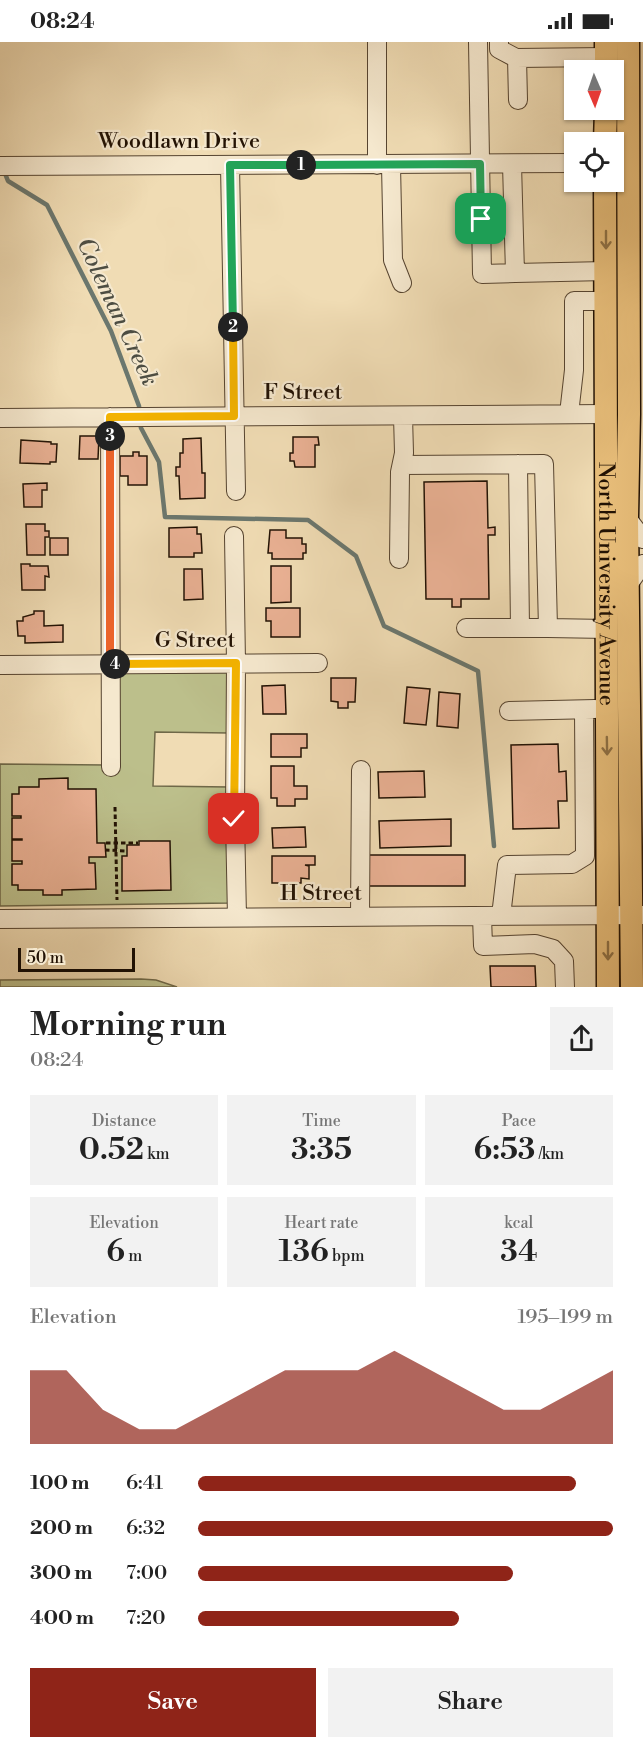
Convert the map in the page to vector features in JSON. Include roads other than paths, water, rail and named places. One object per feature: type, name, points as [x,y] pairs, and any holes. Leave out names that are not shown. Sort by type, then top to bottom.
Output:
[{"type":"main road","name":"North University Avenue","points":[[628,42],[627,586],[636,651],[638,915],[633,987]]},
{"type":"main road","name":"North University Avenue","points":[[605,192],[607,628],[595,710],[608,915],[608,987]]},
{"type":"street","points":[[377,42],[384,165],[393,260],[402,283]]},
{"type":"street","points":[[478,42],[482,274],[606,271]]},
{"type":"street","points":[[499,42],[499,49],[517,58],[606,56]]},
{"type":"street","points":[[517,58],[518,100]]},
{"type":"street","name":"Woodlawn Drive","points":[[6,165],[564,163]]},
{"type":"street","points":[[512,164],[515,273]]},
{"type":"street","points":[[230,165],[236,491]]},
{"type":"street","points":[[569,414],[574,370],[574,301],[606,301]]},
{"type":"street","name":"F Street","points":[[0,418],[606,414]]},
{"type":"street","points":[[399,559],[404,453],[403,416]]},
{"type":"street","points":[[110,417],[111,767]]},
{"type":"street","points":[[519,464],[520,628]]},
{"type":"street","points":[[402,465],[544,464],[548,628]]},
{"type":"street","points":[[627,518],[643,539]]},
{"type":"street","points":[[234,536],[236,663],[234,819],[237,917]]},
{"type":"street","points":[[627,586],[643,564]]},
{"type":"street","points":[[466,628],[607,628]]},
{"type":"street","name":"G Street","points":[[0,665],[318,663]]},
{"type":"street","points":[[501,916],[507,865],[572,864],[585,856],[595,710],[508,711]]},
{"type":"street","points":[[360,916],[361,770]]},
{"type":"street","name":"H Street","points":[[0,919],[638,915]]},
{"type":"street","points":[[482,916],[483,946],[535,944],[553,949],[564,961],[565,987]]},
{"type":"waterway","name":"Coleman Creek","points":[[4,171],[8,181],[47,205],[111,331],[140,414]]},
{"type":"waterway","name":"Coleman Creek","points":[[140,423],[159,462],[165,517],[308,520],[356,556],[384,626],[478,671],[494,846]]}]
